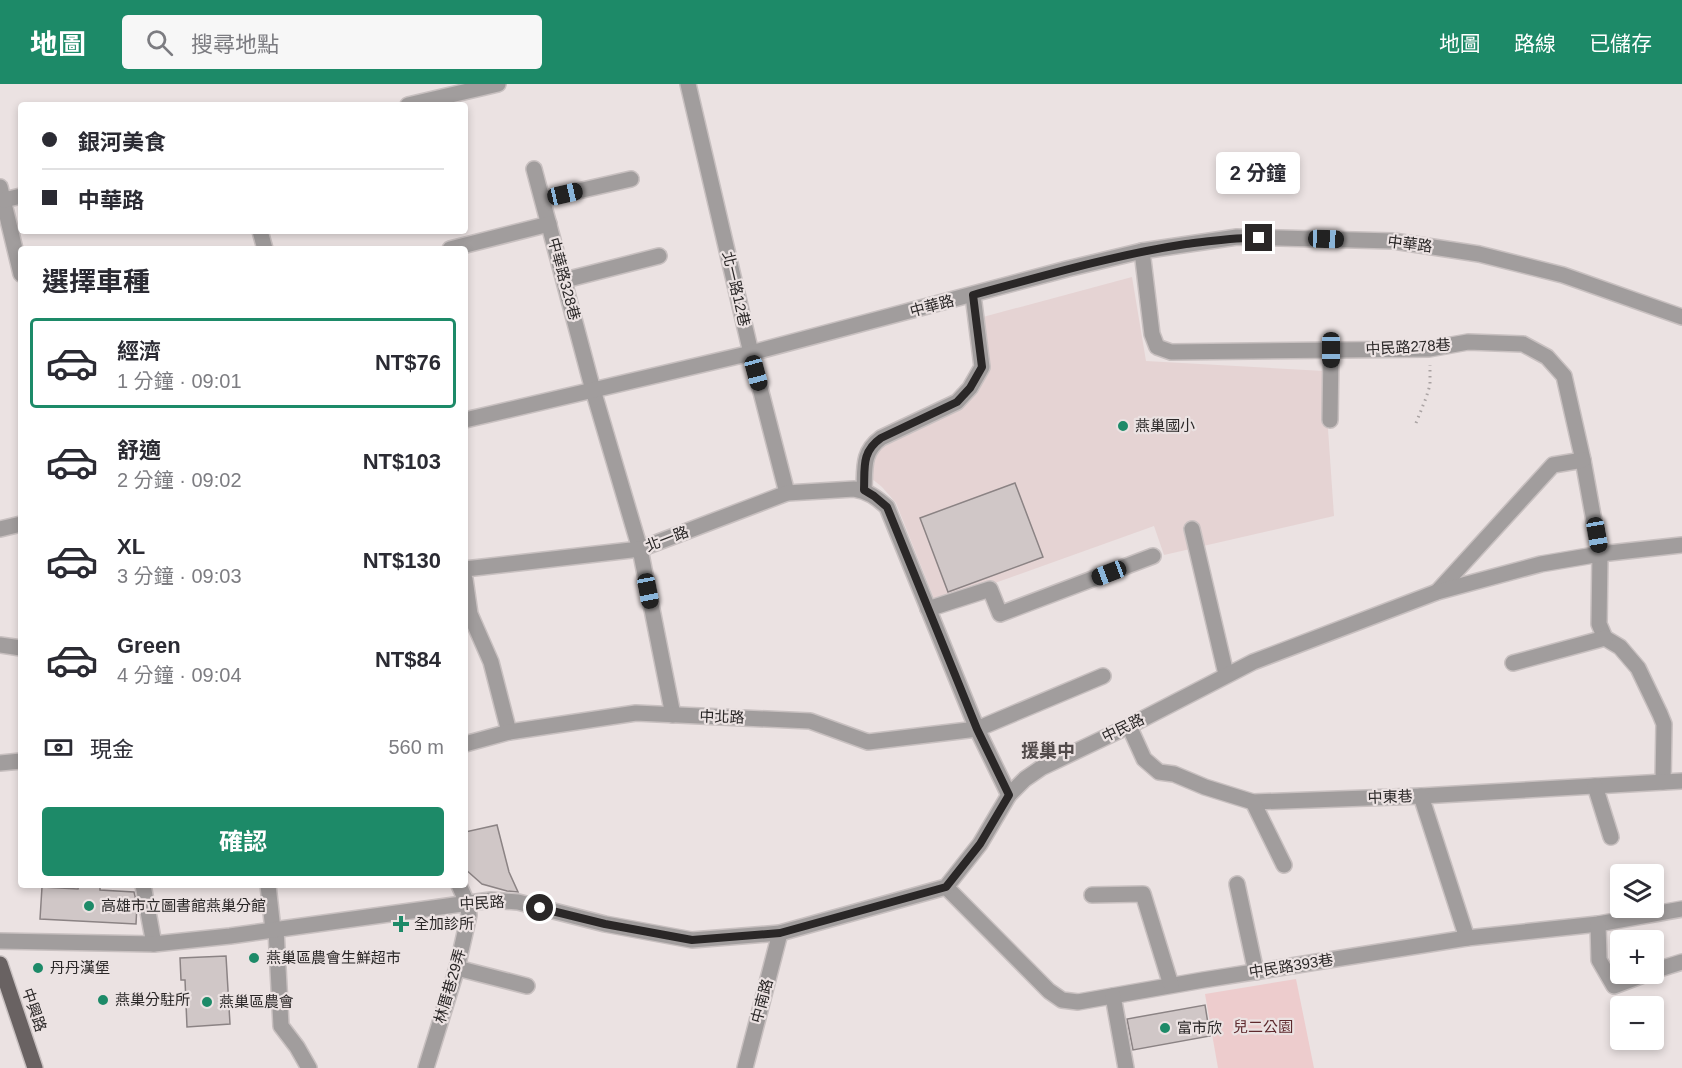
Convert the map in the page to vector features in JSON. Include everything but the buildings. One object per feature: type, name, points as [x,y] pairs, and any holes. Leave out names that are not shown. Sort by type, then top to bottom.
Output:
[{"type":"main road","name":"中興路","points":[[0,964],[35,1068]]},
{"type":"street","points":[[421,102],[498,84]]},
{"type":"street","name":"北一路12巷","points":[[688,84],[750,353],[788,493]]},
{"type":"street","name":"中華路328巷","points":[[534,169],[593,390],[640,549],[673,716]]},
{"type":"street","points":[[543,199],[631,179]]},
{"type":"street","points":[[18,196],[2,193],[18,261]]},
{"type":"street","points":[[462,246],[549,224]]},
{"type":"street","name":"中華路","points":[[468,419],[750,353],[1142,251],[1237,237],[1393,241],[1479,254],[1563,275],[1682,317]]},
{"type":"street","name":"中民路278巷","points":[[1142,251],[1152,334],[1157,347],[1171,352],[1429,349],[1468,342],[1523,344],[1547,357],[1564,376],[1583,460],[1600,554],[1599,624],[1605,638]]},
{"type":"street","points":[[565,280],[659,256]]},
{"type":"street","points":[[973,295],[982,367],[970,388],[957,402],[871,445],[866,457],[864,490],[887,507],[977,729],[1009,795]]},
{"type":"street","points":[[1330,420],[1331,350]]},
{"type":"street","points":[[1437,592],[1553,465],[1583,460]]},
{"type":"street","name":"北一路","points":[[468,569],[640,549],[788,493],[864,490]]},
{"type":"street","points":[[0,529],[18,525]]},
{"type":"street","points":[[1192,529],[1226,675]]},
{"type":"street","name":"中民路","points":[[0,941],[154,944],[230,936],[491,900],[518,902],[605,924],[692,940],[780,933],[946,887],[980,844],[1009,795],[1025,779],[1041,768],[1253,662],[1437,592],[1541,564],[1600,554],[1682,545]]},
{"type":"street","points":[[928,609],[990,589],[1000,614],[1153,556]]},
{"type":"street","points":[[468,600],[470,614],[491,662],[509,732]]},
{"type":"street","points":[[1513,663],[1605,638],[1620,647],[1638,668],[1664,724],[1663,782]]},
{"type":"street","points":[[0,645],[18,648]]},
{"type":"street","name":"中北路","points":[[468,743],[509,732],[636,713],[810,721],[868,742],[977,729],[1103,676]]},
{"type":"street","name":"中東巷","points":[[1129,726],[1144,759],[1160,772],[1174,774],[1205,787],[1253,802],[1422,796],[1682,781]]},
{"type":"street","points":[[0,763],[18,761]]},
{"type":"street","points":[[1594,786],[1611,837]]},
{"type":"street","points":[[1422,796],[1467,938]]},
{"type":"street","points":[[1253,802],[1284,865]]},
{"type":"street","points":[[1237,884],[1256,972]]},
{"type":"street","name":"中民路393巷","points":[[946,887],[1049,991],[1062,1000],[1078,1002],[1467,938],[1598,924],[1682,909]]},
{"type":"street","points":[[144,888],[154,944]]},
{"type":"street","points":[[268,888],[274,929],[281,1026],[309,1068]]},
{"type":"street","points":[[460,888],[467,903]]},
{"type":"street","points":[[1092,895],[1143,894],[1171,985]]},
{"type":"street","name":"林厝巷29弄","points":[[426,1068],[456,968],[469,915],[467,903]]},
{"type":"street","points":[[1598,924],[1599,960],[1610,979]]},
{"type":"street","name":"中南路","points":[[745,1068],[780,933]]},
{"type":"street","points":[[1664,968],[1682,962]]},
{"type":"street","points":[[456,968],[527,986]]},
{"type":"street","points":[[1113,996],[1126,1068]]},
{"type":"path","points":[[1416,423],[1430,385],[1429,349]]},
{"type":"shaded area","name":"燕巢國小","points":[[1132,277],[1146,361],[1324,371],[1334,516],[1164,555],[1154,526],[936,604],[896,503],[871,478],[876,442],[959,410],[990,371],[983,317]]},
{"type":"green space","name":"兒二公園","points":[[1296,979],[1314,1068],[1218,1068],[1205,994]]},
{"type":"place","name":"燕巢國小","points":[[1123,426]]},
{"type":"place","name":"高雄市立圖書館燕巢分館","points":[[89,906]]},
{"type":"place","name":"全加診所","points":[[401,924]]},
{"type":"place","name":"燕巢區農會生鮮超市","points":[[254,958]]},
{"type":"place","name":"丹丹漢堡","points":[[38,968]]},
{"type":"place","name":"燕巢分駐所","points":[[103,1000]]},
{"type":"place","name":"燕巢區農會","points":[[207,1002]]},
{"type":"place","name":"富市欣","points":[[1165,1028]]},
{"type":"district","name":"援巢中","points":[[1048,751]]},
{"type":"route","points":[[540,908],[605,924],[692,940],[780,933],[946,887],[980,844],[1009,795],[977,729],[887,507],[864,490],[866,457],[871,445],[957,402],[970,388],[982,367],[973,295],[1142,251],[1237,237],[1259,238]]}]
